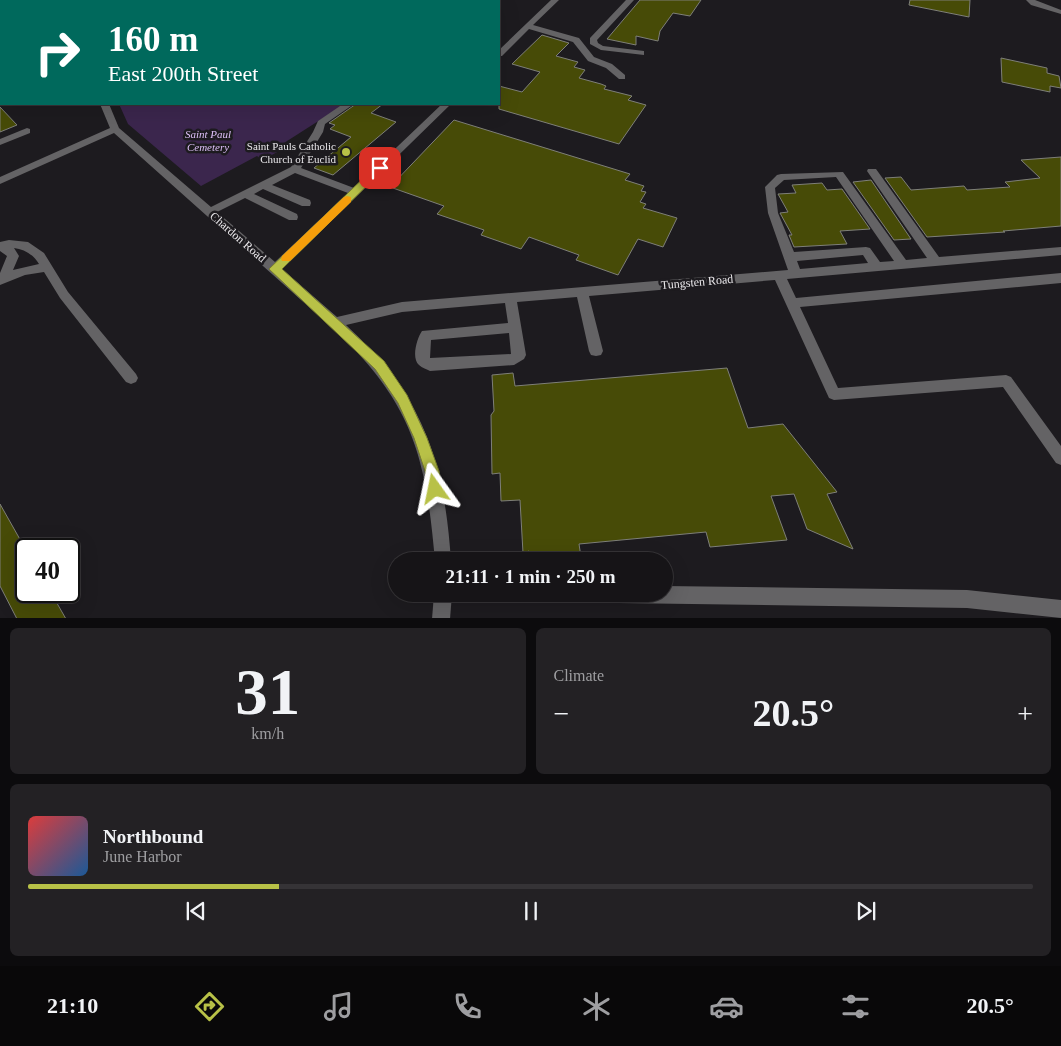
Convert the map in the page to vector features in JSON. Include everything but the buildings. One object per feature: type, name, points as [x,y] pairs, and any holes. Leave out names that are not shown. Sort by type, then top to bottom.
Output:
[{"type":"street","points":[[500,53],[554,0]]},
{"type":"street","points":[[630,0],[593,40],[594,44],[601,48],[641,53]]},
{"type":"street","points":[[1030,0],[1034,4],[1061,12]]},
{"type":"street","points":[[528,26],[576,40],[591,60],[609,66],[622,77]]},
{"type":"street","name":"Chardon Road","points":[[104,105],[115,129],[275,269],[380,365],[402,399],[420,438],[432,471],[441,526],[442,552]]},
{"type":"street","points":[[209,212],[295,169],[323,121],[347,105]]},
{"type":"street","points":[[275,269],[446,105]]},
{"type":"street","points":[[0,181],[115,129]]},
{"type":"street","points":[[0,142],[27,131]]},
{"type":"street","points":[[295,169],[355,192]]},
{"type":"street","points":[[872,172],[913,227],[936,262]]},
{"type":"street","points":[[796,274],[773,214],[770,187],[781,177],[839,174],[903,264]]},
{"type":"street","points":[[264,185],[306,203]]},
{"type":"street","points":[[244,194],[293,217]]},
{"type":"street","points":[[0,246],[24,244],[40,256],[64,295],[131,378]]},
{"type":"street","points":[[0,246],[9,250],[13,256],[12,262],[1,280]]},
{"type":"street","points":[[790,257],[866,251],[877,267]]},
{"type":"street","name":"Tungsten Road","points":[[334,323],[402,307],[1061,251]]},
{"type":"street","points":[[1,280],[24,271],[47,267]]},
{"type":"street","points":[[779,275],[834,394],[1006,381],[1061,458]]},
{"type":"street","points":[[792,303],[1061,278]]},
{"type":"street","points":[[582,292],[596,351]]},
{"type":"street","points":[[510,298],[518,355],[514,359],[430,365],[423,361],[423,340],[427,335],[514,327]]},
{"type":"street","points":[[673,595],[967,599],[1061,609]]},
{"type":"street","points":[[441,618],[442,602]]},
{"type":"green space","name":"Saint Paul Cemetery","points":[[119,105],[343,105],[284,143],[287,147],[262,160],[257,156],[201,186],[128,124]]},
{"type":"slow traffic","points":[[286,259],[347,200]]},
{"type":"place","name":"Saint Pauls Catholic Church of Euclid","points":[[346,152]]},
{"type":"route","points":[[380,168],[275,269],[380,365],[402,399],[420,438],[432,471],[435,489]]}]
